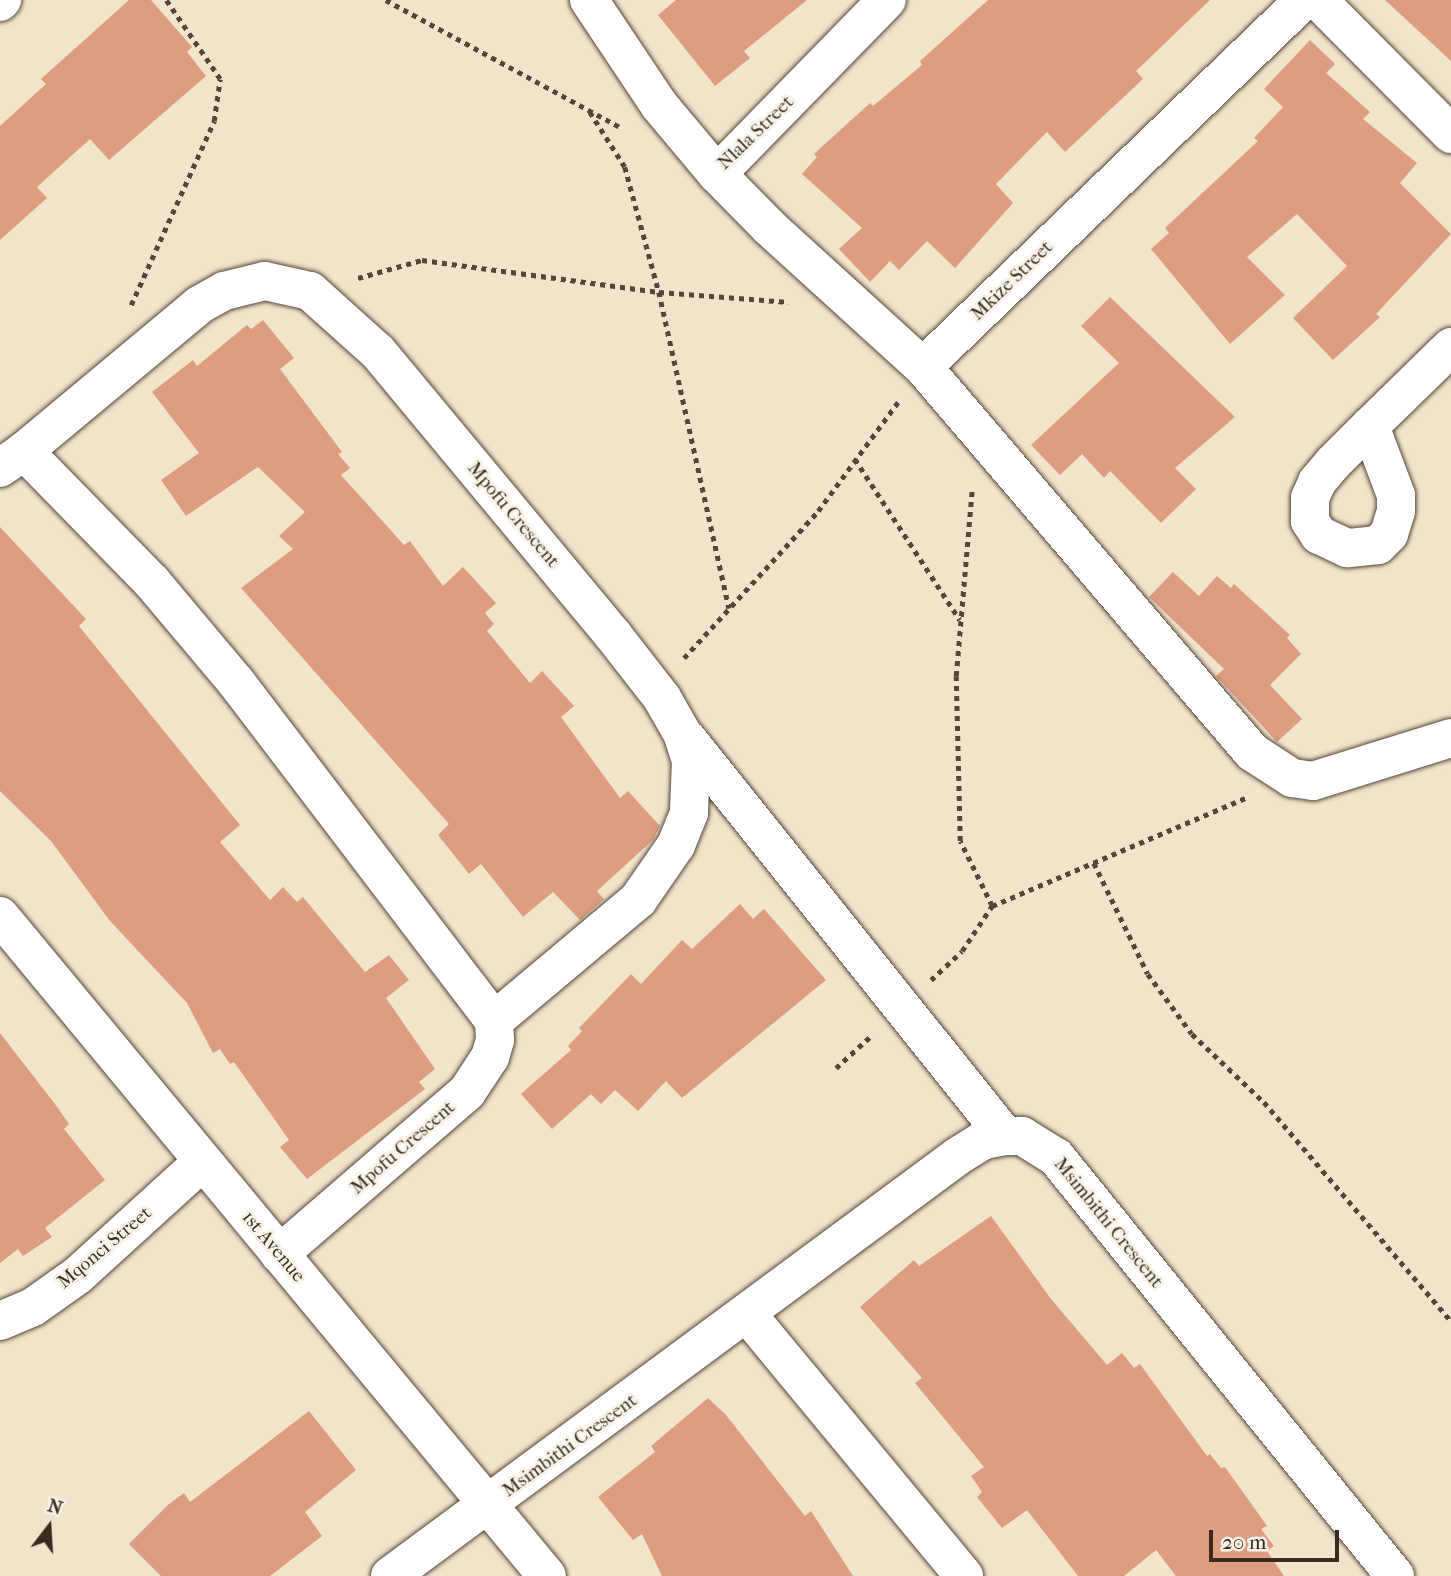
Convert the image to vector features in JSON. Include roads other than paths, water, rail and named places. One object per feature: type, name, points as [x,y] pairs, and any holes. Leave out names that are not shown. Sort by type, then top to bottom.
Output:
[{"type":"street","name":"Nlala Street","points":[[589,0],[659,105],[718,174],[887,0]]},
{"type":"street","name":"Mkize Street","points":[[923,367],[1304,0]]},
{"type":"street","points":[[1318,0],[1451,134]]},
{"type":"street","points":[[718,174],[847,299],[923,367],[1240,740],[1272,768],[1292,778],[1332,777],[1451,738]]},
{"type":"street","name":"Mpofu Crescent","points":[[279,1254],[467,1092],[490,1057],[494,1021],[236,682],[152,582],[12,459],[199,305],[224,291],[265,281],[310,291],[378,352],[662,698],[682,733],[691,760],[689,813],[659,874],[638,900],[494,1021]]},
{"type":"street","points":[[1370,426],[1451,348]]},
{"type":"street","points":[[682,733],[1005,1136]]},
{"type":"street","name":"1st Avenue","points":[[0,916],[201,1163],[547,1576]]},
{"type":"street","name":"Msimbithi Crescent","points":[[390,1576],[748,1315],[958,1156],[984,1140],[1022,1136],[1056,1157],[1395,1576]]},
{"type":"street","name":"Mqonci Street","points":[[0,1321],[33,1307],[78,1275],[201,1163]]},
{"type":"street","points":[[748,1315],[964,1576]]}]
